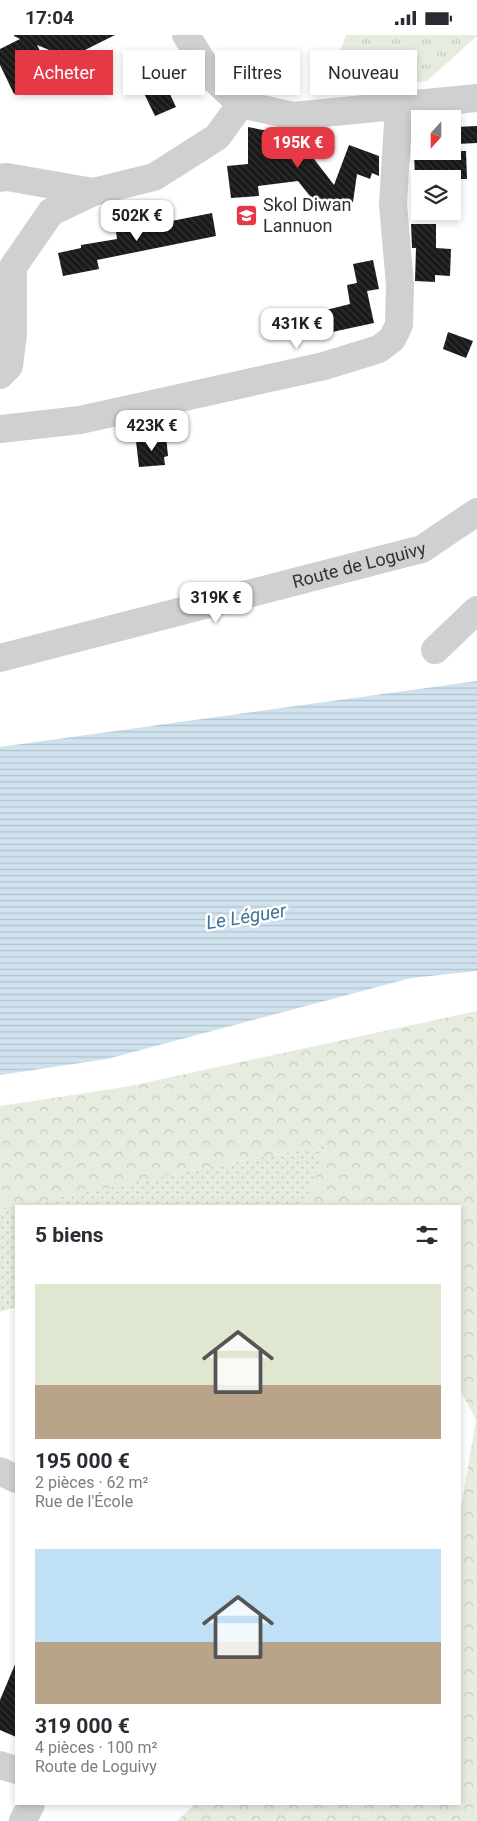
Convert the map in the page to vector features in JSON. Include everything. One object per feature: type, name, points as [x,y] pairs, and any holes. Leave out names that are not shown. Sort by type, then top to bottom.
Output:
[{"type":"street","points":[[186,35],[212,77],[241,104],[293,116],[477,99]]},
{"type":"street","points":[[0,375],[9,366],[13,334],[13,267],[51,213],[93,192],[154,177],[217,137],[241,104]]},
{"type":"street","points":[[0,429],[80,420],[324,366],[379,349],[392,339],[399,325],[400,285],[393,204],[399,105]]},
{"type":"street","points":[[0,178],[7,177],[93,192]]},
{"type":"street","name":"Route de Loguivy","points":[[0,658],[422,549],[477,512]]},
{"type":"street","points":[[435,650],[477,610]]},
{"type":"street","points":[[0,1471],[15,1478]]},
{"type":"street","points":[[0,1765],[15,1770]]},
{"type":"street","points":[[23,1821],[31,1805]]},
{"type":"green space","points":[[346,35],[477,35],[427,81],[417,82],[417,50],[340,50]]},
{"type":"green space","points":[[477,1011],[477,1821],[177,1821],[194,1805],[461,1805],[461,1507],[476,1420],[461,1392],[461,1205],[305,1205],[327,1145],[24,1205],[15,1205],[15,1207],[0,1210],[0,1106],[125,1087]]},
{"type":"green space","points":[[327,1145],[305,1205],[21,1205]]},
{"type":"green space","points":[[15,1206],[15,1307],[0,1312],[0,1210]]},
{"type":"water","name":"Le Léguer","points":[[477,681],[477,971],[411,978],[107,1059],[0,1075],[0,747]]},
{"type":"building","points":[[115,35],[85,50],[49,50],[37,45],[40,50],[15,50],[14,94],[0,65],[0,49],[20,39],[14,36]]},
{"type":"building","points":[[145,95],[170,95],[176,107],[155,116]]},
{"type":"building","points":[[477,126],[477,143],[461,144],[461,127]]},
{"type":"building","points":[[248,127],[263,130],[284,130],[284,138],[308,134],[311,155],[334,185],[349,145],[379,156],[379,176],[372,173],[370,179],[357,174],[353,202],[314,211],[313,200],[298,181],[258,186],[259,196],[231,198],[227,166],[248,164]]},
{"type":"building","points":[[461,151],[466,151],[467,179],[461,179],[461,170],[415,170],[414,160],[461,160]]},
{"type":"building","points":[[212,213],[216,236],[97,260],[99,269],[63,276],[58,253],[81,248],[81,245],[117,239],[116,232]]},
{"type":"building","points":[[411,224],[436,224],[436,248],[451,249],[450,276],[435,275],[435,282],[415,281],[416,248],[412,248]]},
{"type":"building","points":[[373,260],[379,289],[367,291],[374,323],[323,334],[318,312],[350,304],[347,285],[357,283],[353,264]]},
{"type":"building","points":[[448,332],[473,341],[466,358],[443,349]]},
{"type":"building","points":[[166,436],[168,456],[164,457],[165,465],[139,467],[136,441]]},
{"type":"building","points":[[15,1664],[15,1737],[0,1730],[0,1700]]},
{"type":"place","name":"Skol Diwan Lannuon","points":[[247,215]]}]
